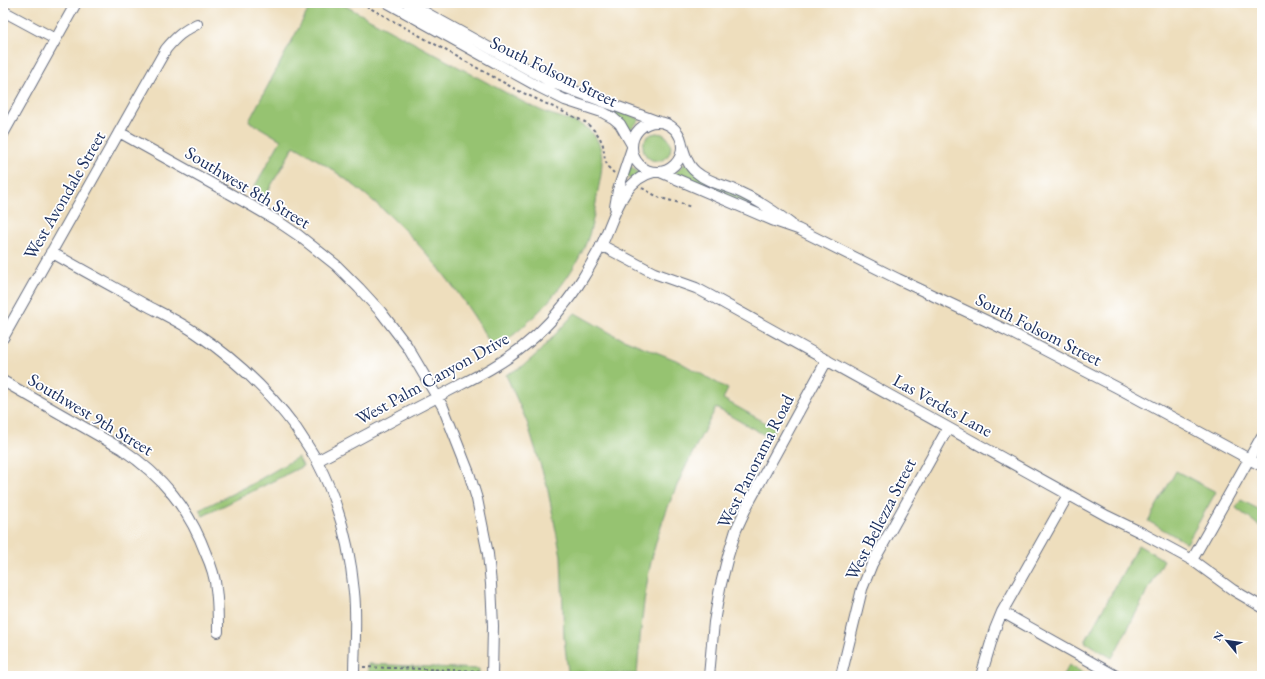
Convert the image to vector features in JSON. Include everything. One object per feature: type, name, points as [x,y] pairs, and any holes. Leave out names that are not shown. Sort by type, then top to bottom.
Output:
[{"type":"street","points":[[3,134],[76,3]]},
{"type":"street","name":"South Folsom Street","points":[[388,3],[539,87],[566,100],[602,112],[613,118],[623,128],[632,146]]},
{"type":"street","name":"South Folsom Street","points":[[408,3],[553,83],[659,122]]},
{"type":"street","points":[[3,11],[55,39]]},
{"type":"street","name":"West Avondale Street","points":[[3,338],[166,49],[174,38],[184,30],[197,24]]},
{"type":"street","points":[[659,122],[667,124],[680,136],[682,152],[679,159],[668,170],[657,172],[647,170],[636,162],[633,155],[632,146],[634,137],[638,131],[651,123],[659,122]]},
{"type":"street","name":"Southwest 8th Street","points":[[119,132],[276,220],[298,235],[336,265],[359,288],[381,312],[407,346],[438,396],[443,407],[469,473],[484,527],[492,591],[494,626],[492,674]]},
{"type":"street","name":"South Folsom Street","points":[[682,144],[690,164],[701,176],[752,198],[776,212],[798,229]]},
{"type":"street","name":"West Palm Canyon Drive","points":[[615,211],[618,190],[632,146]]},
{"type":"street","name":"South Folsom Street","points":[[657,172],[772,220],[798,229],[904,282],[1006,330],[1262,466]]},
{"type":"street","name":"West Palm Canyon Drive","points":[[317,461],[490,369],[519,350],[546,326],[563,307],[584,278],[602,245],[615,211],[633,183],[647,174],[657,172]]},
{"type":"street","name":"Las Verdes Lane","points":[[602,245],[654,273],[696,288],[711,296],[1106,516],[1140,532],[1192,560],[1233,590],[1262,607]]},
{"type":"street","points":[[51,252],[194,331],[228,356],[252,377],[271,396],[302,436],[317,461],[339,517],[348,548],[354,592],[356,629],[354,672]]},
{"type":"street","name":"West Panorama Road","points":[[709,676],[714,622],[720,588],[736,530],[751,498],[827,360]]},
{"type":"street","name":"Southwest 9th Street","points":[[3,381],[139,460],[153,472],[180,502],[197,531],[211,566],[216,588],[218,632]]},
{"type":"street","name":"West Bellezza Street","points":[[841,676],[862,589],[872,564],[948,428]]},
{"type":"street","points":[[1192,560],[1262,436]]},
{"type":"street","points":[[981,676],[995,629],[1002,612],[1068,495]]},
{"type":"street","points":[[1002,612],[1116,676]]},
{"type":"path","points":[[361,3],[515,89],[585,122],[600,138],[608,167],[613,173],[618,175]]},
{"type":"path","points":[[641,188],[660,198],[691,207]]},
{"type":"path","points":[[354,672],[492,674]]},
{"type":"green space","points":[[312,3],[340,3],[525,103],[544,112],[584,126],[597,140],[600,147],[602,161],[601,176],[591,227],[584,248],[567,278],[545,305],[521,329],[494,350],[450,282],[411,237],[367,196],[319,161],[294,146],[264,198],[252,191],[281,140],[249,121]]},
{"type":"green space","points":[[393,3],[400,3],[534,77],[640,119],[629,131],[582,102],[549,87]]},
{"type":"green space","points":[[657,133],[667,137],[671,147],[667,157],[657,161],[647,157],[643,147],[647,137]]},
{"type":"green space","points":[[685,163],[748,200],[774,217],[674,174]]},
{"type":"green space","points":[[630,166],[639,173],[632,179],[627,176]]},
{"type":"green space","points":[[575,313],[616,336],[676,360],[728,389],[723,399],[775,428],[770,438],[716,408],[678,483],[656,542],[646,590],[637,674],[568,672],[564,638],[561,556],[547,486],[527,422],[506,375],[523,366],[539,352]]},
{"type":"green space","points":[[298,457],[303,466],[203,516],[199,510],[250,485]]},
{"type":"green space","points":[[1176,471],[1216,492],[1187,543],[1148,521]]},
{"type":"green space","points":[[1241,500],[1262,511],[1262,528],[1236,508]]},
{"type":"green space","points":[[1138,545],[1164,560],[1112,658],[1085,642]]},
{"type":"green space","points":[[368,664],[479,669],[479,675],[368,672]]},
{"type":"green space","points":[[1069,665],[1089,676],[1062,676]]}]
